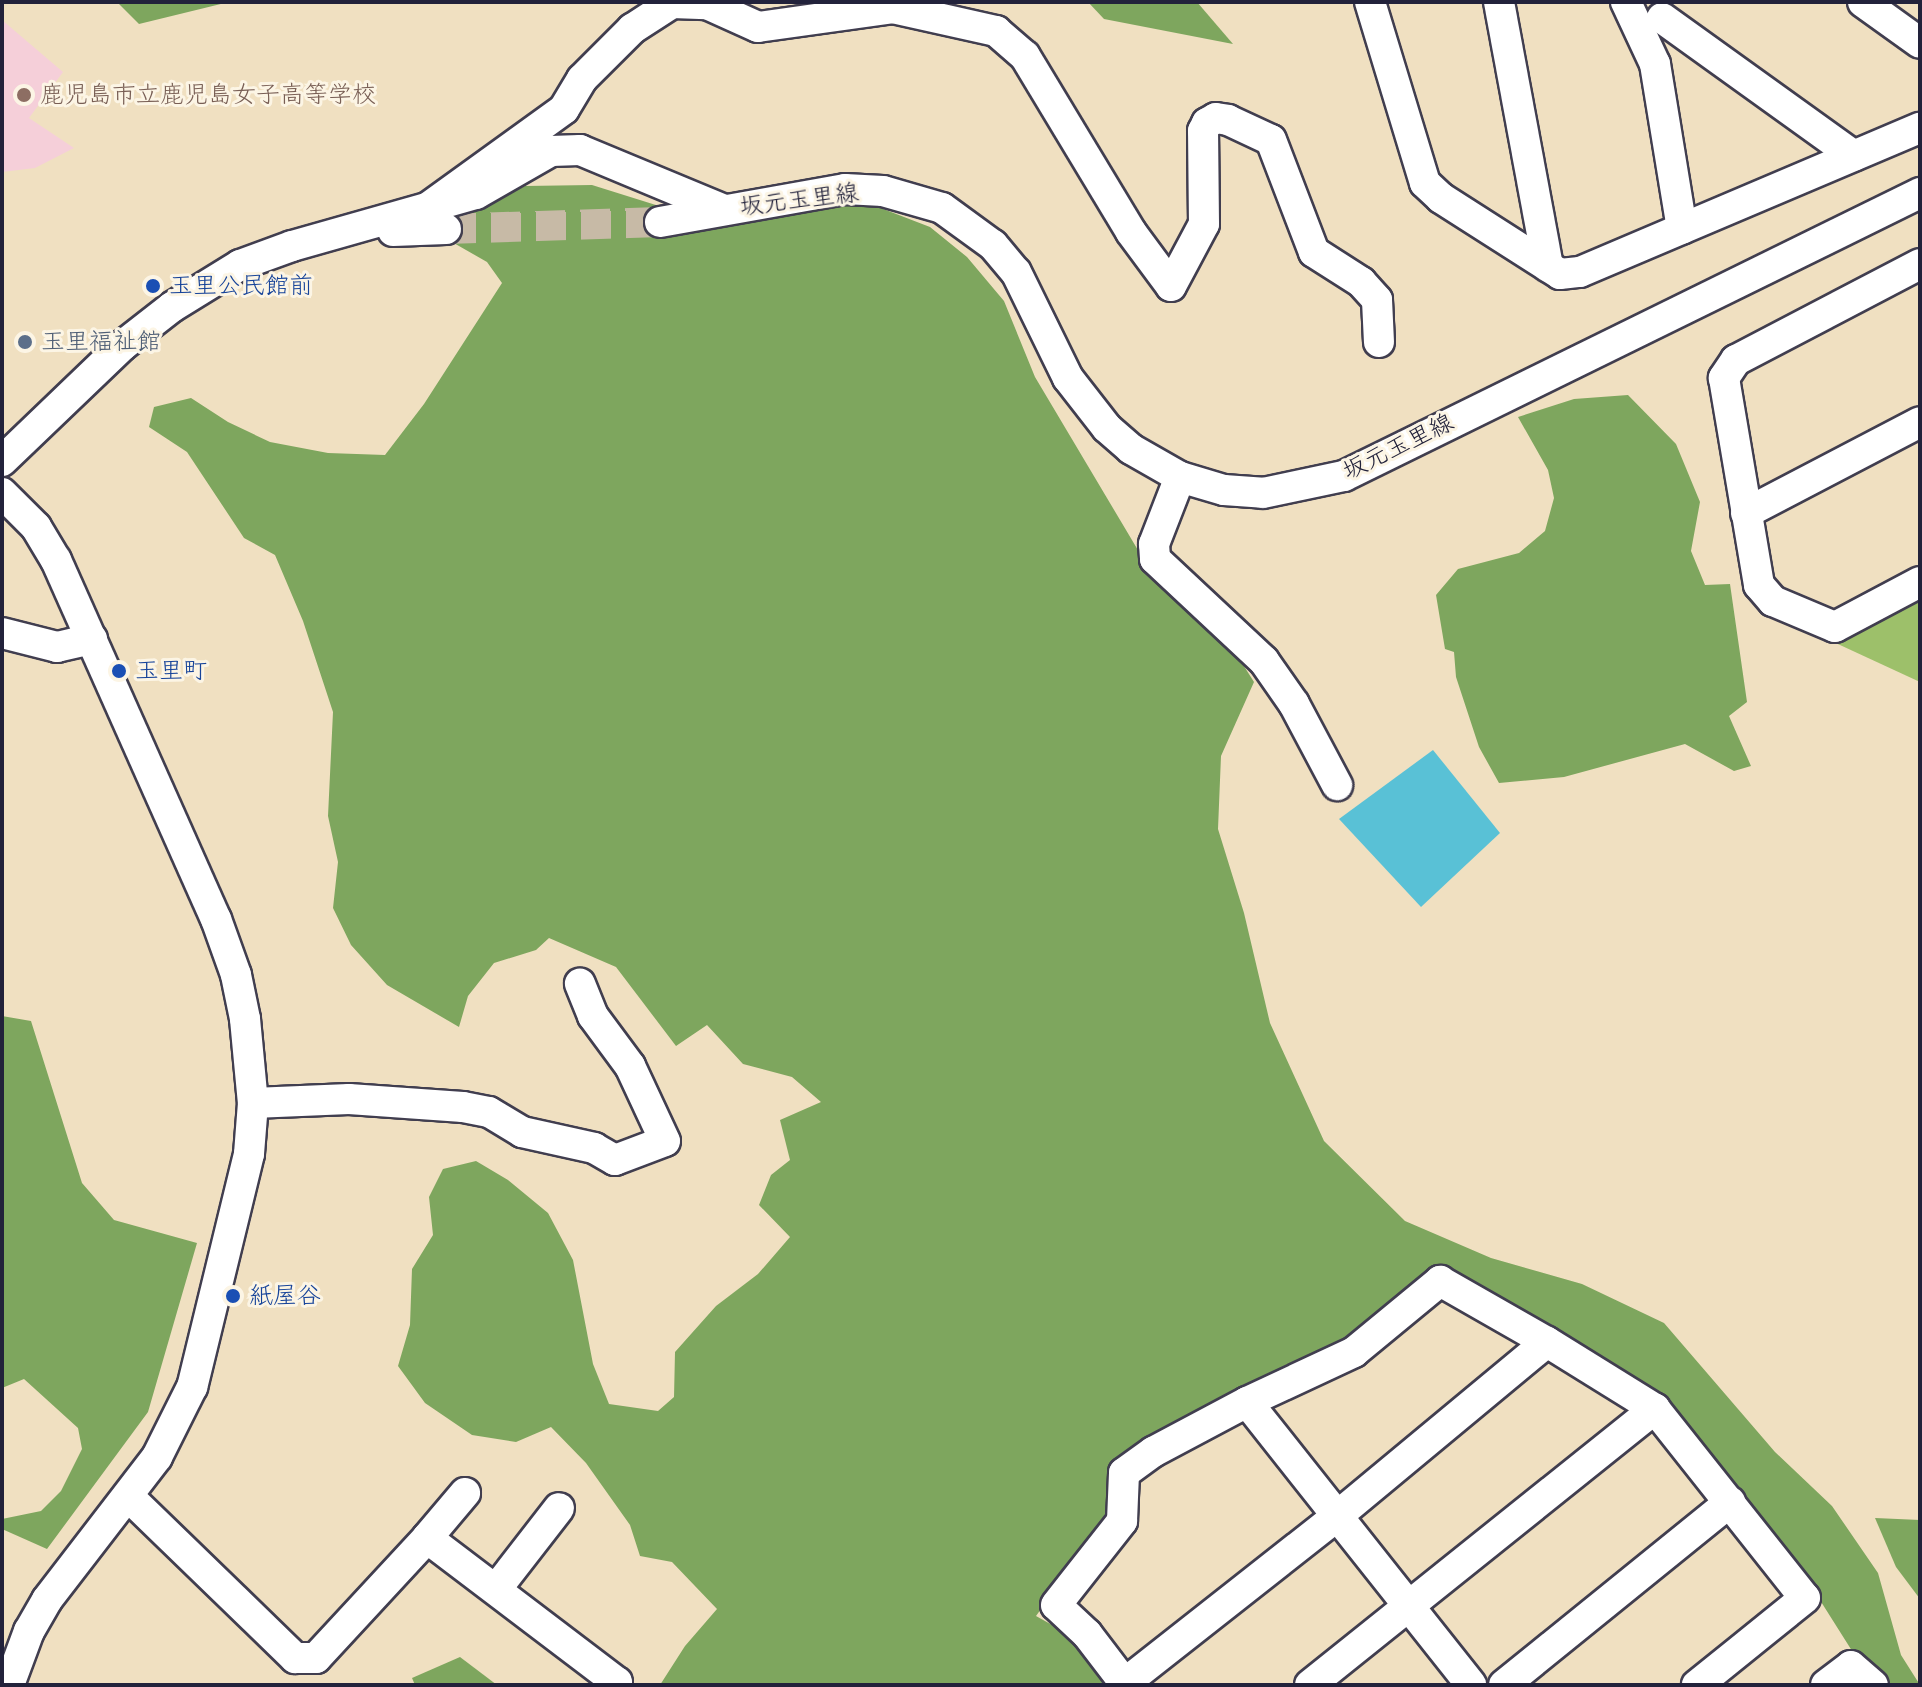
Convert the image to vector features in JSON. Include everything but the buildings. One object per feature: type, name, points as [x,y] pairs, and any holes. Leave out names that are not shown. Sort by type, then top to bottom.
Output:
[{"type":"street","points":[[1370,2],[1425,183],[1441,198],[1560,274],[1580,272],[1920,128]]},
{"type":"street","points":[[1499,2],[1548,267]]},
{"type":"street","points":[[1626,2],[1655,64],[1682,229]]},
{"type":"street","points":[[1863,2],[1920,43]]},
{"type":"street","points":[[436,219],[564,109],[582,79],[632,29],[672,3],[707,4],[758,27],[893,8],[996,31],[1025,56],[1131,232],[1171,286],[1204,224],[1203,131],[1207,123],[1216,118],[1228,120],[1271,140],[1314,252],[1361,282],[1377,300],[1379,342]]},
{"type":"street","points":[[1655,64],[1663,10],[1854,156]]},
{"type":"street","name":"坂元玉里線","points":[[2,461],[122,346],[172,307],[250,260],[347,232],[436,219],[551,151],[580,150],[724,210]]},
{"type":"street","name":"坂元玉里線","points":[[660,222],[845,189],[883,191],[942,208],[993,245],[1016,272],[1083,402],[1131,449],[1180,477],[1224,490],[1263,493],[1344,476],[1920,193]]},
{"type":"street","points":[[1920,264],[1736,360],[1724,378],[1759,585],[1773,601],[1835,627],[1920,582]]},
{"type":"street","points":[[1746,513],[1920,422]]},
{"type":"street","points":[[1180,477],[1154,544],[1155,559],[1264,661],[1294,704],[1337,785]]},
{"type":"street","points":[[2,493],[36,527],[56,560],[216,919],[236,975],[245,1019],[253,1103],[249,1154],[192,1387],[174,1430],[128,1496],[47,1600],[29,1631],[7,1683]]},
{"type":"street","points":[[2,633],[57,647],[92,639]]},
{"type":"street","points":[[253,1103],[349,1099],[463,1107],[489,1112],[522,1132],[594,1148],[615,1160],[665,1141],[630,1066],[593,1016],[580,983]]},
{"type":"street","points":[[1547,1342],[1336,1517],[1126,1684],[1087,1634],[1056,1605],[1122,1521],[1124,1473],[1153,1452],[1247,1402],[1354,1352],[1440,1281],[1547,1342],[1655,1409],[1805,1598],[1697,1685]]},
{"type":"street","points":[[1247,1402],[1471,1685]]},
{"type":"street","points":[[1310,1685],[1655,1409]]},
{"type":"street","points":[[128,1496],[295,1658],[316,1658],[465,1493]]},
{"type":"street","points":[[1504,1685],[1730,1502]]},
{"type":"street","points":[[497,1588],[559,1508]]},
{"type":"street","points":[[427,1538],[497,1588],[617,1682],[615,1685]]},
{"type":"street","points":[[1826,1685],[1851,1666],[1873,1685]]},
{"type":"shaded area","name":"鹿児島市立鹿児島女子高等学校","points":[[2,20],[63,72],[29,118],[74,148],[35,168],[2,172]]},
{"type":"green space","points":[[117,2],[229,2],[139,24]]},
{"type":"green space","points":[[1088,2],[1197,2],[1233,44],[1104,19]]},
{"type":"green space","points":[[592,185],[675,211],[808,208],[865,202],[930,227],[967,257],[1004,301],[1035,377],[1151,572],[1230,644],[1254,682],[1221,756],[1218,829],[1244,913],[1270,1023],[1324,1141],[1405,1221],[1491,1258],[1582,1284],[1664,1323],[1775,1452],[1832,1506],[1878,1573],[1901,1655],[1920,1685],[1883,1685],[1854,1654],[1818,1597],[1661,1403],[1439,1274],[1351,1344],[1146,1443],[1117,1516],[1067,1573],[1036,1616],[1079,1640],[1111,1685],[660,1685],[685,1646],[717,1609],[672,1562],[640,1556],[630,1525],[586,1463],[551,1427],[516,1442],[472,1435],[425,1403],[398,1366],[410,1325],[412,1269],[433,1235],[429,1197],[443,1169],[476,1161],[508,1180],[548,1213],[573,1260],[593,1364],[609,1404],[658,1411],[674,1397],[675,1352],[716,1306],[758,1274],[790,1237],[759,1205],[771,1175],[790,1160],[780,1120],[821,1102],[792,1077],[743,1064],[707,1025],[676,1046],[616,967],[549,938],[536,950],[494,963],[468,996],[459,1027],[387,985],[351,945],[333,908],[338,862],[328,816],[333,712],[303,621],[275,555],[244,538],[187,452],[149,427],[154,407],[191,398],[228,422],[270,442],[328,453],[385,455],[424,404],[502,283],[487,262],[452,242],[451,223],[525,186]]},
{"type":"green space","points":[[1628,395],[1676,444],[1700,502],[1691,551],[1705,585],[1730,584],[1747,702],[1729,716],[1751,766],[1734,771],[1685,744],[1564,777],[1499,783],[1479,747],[1456,677],[1454,652],[1445,649],[1436,595],[1458,569],[1519,553],[1545,531],[1554,498],[1548,470],[1518,417],[1574,399]]},
{"type":"green space","points":[[1920,595],[1920,682],[1827,639]]},
{"type":"green space","points":[[2,1016],[31,1021],[82,1183],[114,1220],[197,1243],[148,1412],[47,1549],[2,1529],[2,1519],[41,1511],[61,1491],[82,1449],[78,1428],[24,1379],[2,1388]]},
{"type":"green space","points":[[1875,1518],[1920,1520],[1920,1599],[1896,1567]]},
{"type":"green space","points":[[460,1657],[497,1685],[415,1685],[412,1678]]},
{"type":"water","points":[[1433,750],[1500,833],[1421,907],[1339,819]]},
{"type":"tunnel","points":[[446,229],[660,222]]},
{"type":"place","name":"鹿児島市立鹿児島女子高等学校","points":[[24,95]]},
{"type":"place","name":"玉里公民館前","points":[[153,286]]},
{"type":"place","name":"玉里福祉館","points":[[25,342]]},
{"type":"place","name":"玉里町","points":[[119,671]]},
{"type":"place","name":"紙屋谷","points":[[233,1296]]}]
